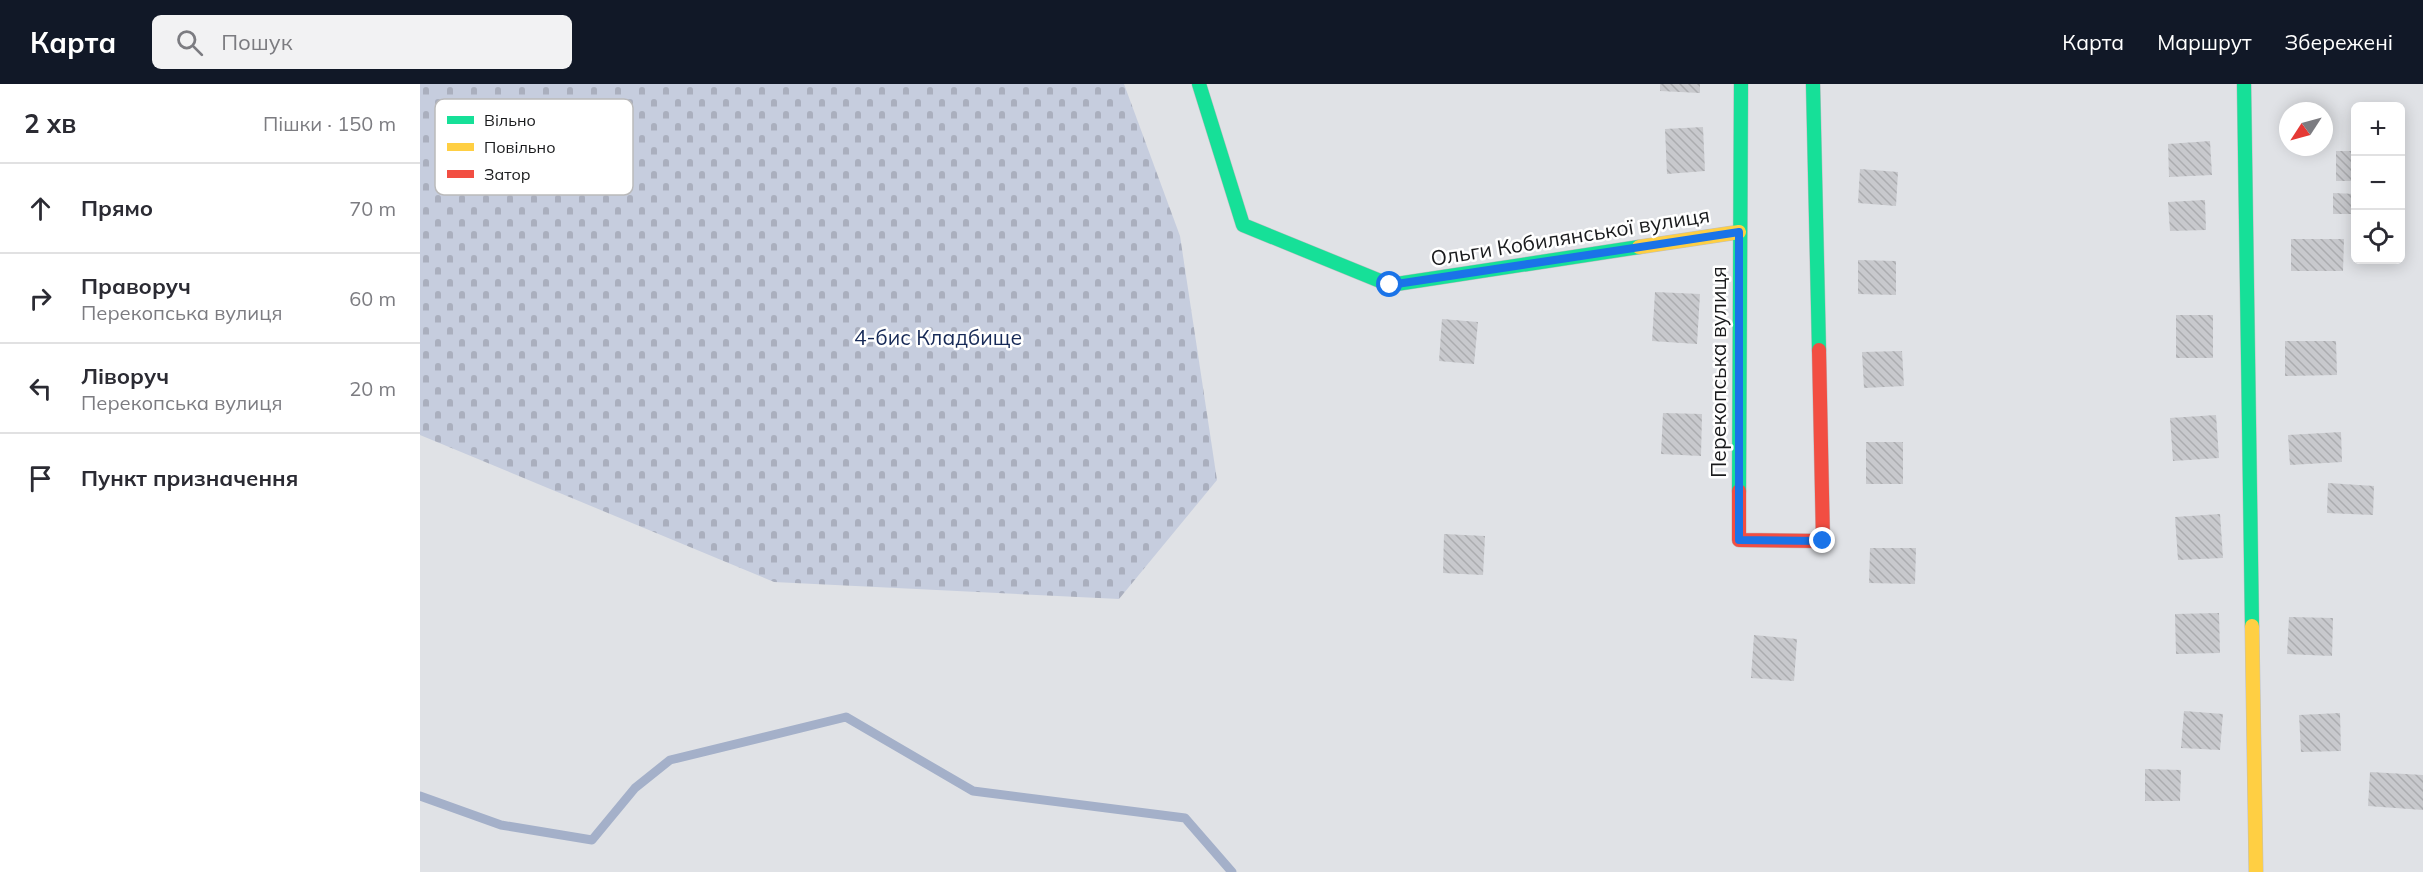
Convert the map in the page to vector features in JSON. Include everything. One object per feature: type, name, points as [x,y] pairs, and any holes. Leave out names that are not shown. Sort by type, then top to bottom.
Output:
[{"type":"street","name":"Ольги Кобилянської вулиця","points":[[1199,84],[1243,225],[1390,285],[1739,232]]},
{"type":"street","name":"Перекопська вулиця","points":[[1741,84],[1739,540],[1823,541],[1813,84]]},
{"type":"street","points":[[2244,84],[2256,872]]},
{"type":"green space","name":"4-бис Кладбище","points":[[420,84],[1124,84],[1180,236],[1217,480],[1119,599],[774,582],[420,435]]},
{"type":"building","points":[[1660,84],[1700,84],[1700,93],[1660,91]]},
{"type":"building","points":[[1703,127],[1705,171],[1667,174],[1665,129]]},
{"type":"building","points":[[2210,141],[2212,175],[2169,177],[2168,144]]},
{"type":"building","points":[[2336,151],[2351,151],[2351,181],[2336,181]]},
{"type":"building","points":[[1860,169],[1898,172],[1896,206],[1858,203]]},
{"type":"building","points":[[2333,193],[2351,194],[2351,214],[2333,214]]},
{"type":"building","points":[[2205,200],[2206,230],[2170,231],[2168,202]]},
{"type":"building","points":[[2291,239],[2344,239],[2343,271],[2291,271]]},
{"type":"building","points":[[1858,260],[1896,261],[1896,295],[1858,294]]},
{"type":"building","points":[[1655,292],[1700,294],[1697,344],[1652,341]]},
{"type":"building","points":[[2176,315],[2213,315],[2213,358],[2176,358]]},
{"type":"building","points":[[1442,319],[1478,322],[1474,364],[1439,361]]},
{"type":"building","points":[[2285,341],[2336,341],[2337,375],[2285,376]]},
{"type":"building","points":[[1902,351],[1904,386],[1864,388],[1862,352]]},
{"type":"building","points":[[1663,413],[1702,414],[1701,456],[1661,454]]},
{"type":"building","points":[[2216,415],[2219,458],[2173,461],[2170,418]]},
{"type":"building","points":[[2341,432],[2342,462],[2290,465],[2288,435]]},
{"type":"building","points":[[1866,442],[1903,442],[1903,484],[1866,484]]},
{"type":"building","points":[[2328,483],[2374,486],[2373,515],[2327,513]]},
{"type":"building","points":[[2220,514],[2223,558],[2178,560],[2175,517]]},
{"type":"building","points":[[1444,534],[1485,536],[1483,575],[1443,573]]},
{"type":"building","points":[[1870,548],[1916,548],[1915,584],[1869,583]]},
{"type":"building","points":[[2219,613],[2220,653],[2176,654],[2175,614]]},
{"type":"building","points":[[2289,617],[2333,618],[2332,656],[2287,654]]},
{"type":"building","points":[[1754,635],[1797,639],[1794,681],[1751,678]]},
{"type":"building","points":[[2184,711],[2223,714],[2220,750],[2181,748]]},
{"type":"building","points":[[2340,713],[2341,751],[2301,752],[2299,715]]},
{"type":"building","points":[[2145,769],[2181,770],[2180,801],[2145,801]]},
{"type":"building","points":[[2370,772],[2423,775],[2423,810],[2368,806]]},
{"type":"waterway","points":[[420,796],[501,825],[592,840],[635,788],[670,760],[846,717],[973,791],[1185,818],[1232,872]]},
{"type":"traffic: fast","points":[[1199,84],[1243,225],[1390,285],[1639,247]]},
{"type":"traffic: fast","points":[[1739,491],[1741,84]]},
{"type":"traffic: fast","points":[[1813,84],[1819,350]]},
{"type":"traffic: fast","points":[[2244,84],[2252,626]]},
{"type":"traffic: slow","points":[[1639,247],[1739,232]]},
{"type":"traffic: slow","points":[[2252,626],[2256,872]]},
{"type":"traffic: jam","points":[[1739,491],[1739,540],[1823,541],[1819,350]]},
{"type":"route","points":[[1390,285],[1739,232],[1739,540],[1823,541]]}]
